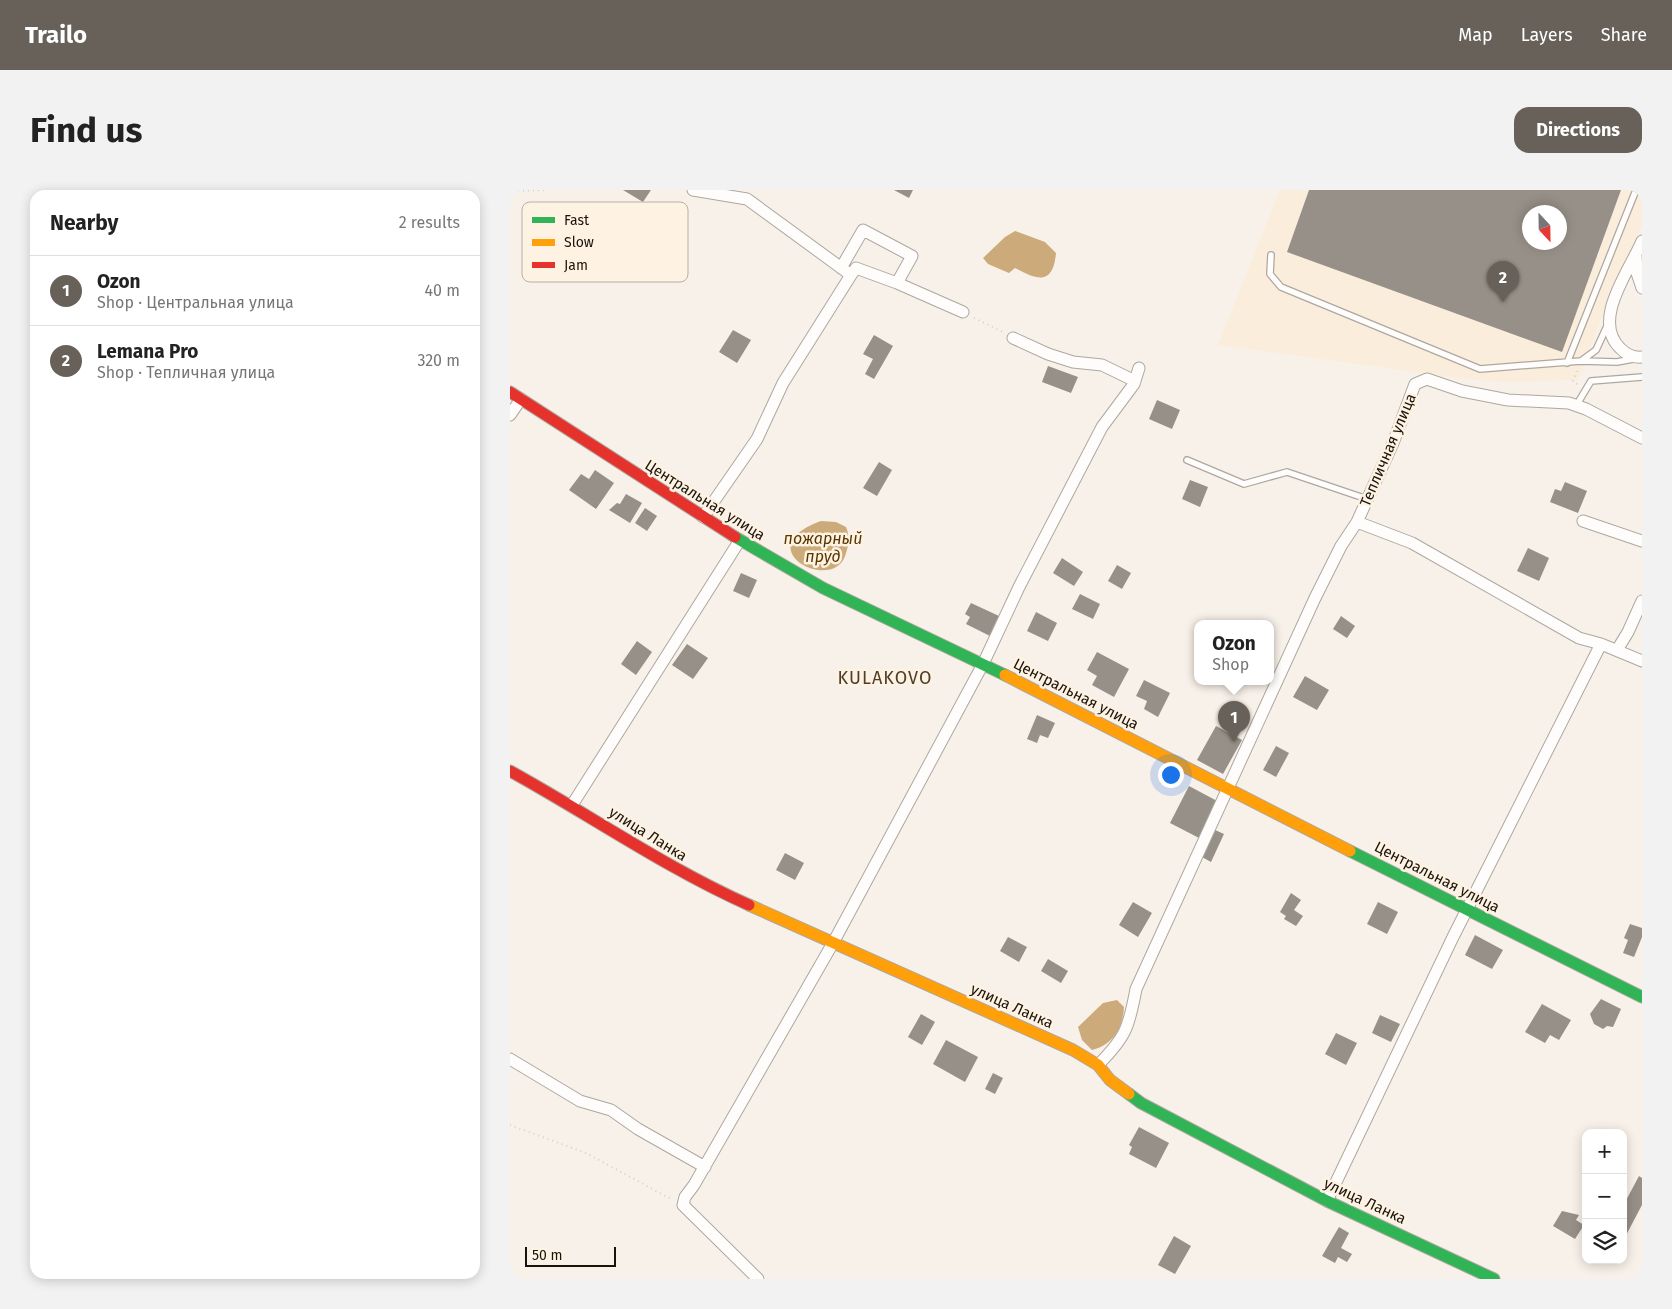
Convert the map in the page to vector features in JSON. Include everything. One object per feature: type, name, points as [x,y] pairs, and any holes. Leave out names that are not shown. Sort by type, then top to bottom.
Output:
[{"type":"street","points":[[693,190],[747,199],[851,275]]},
{"type":"street","points":[[840,268],[863,230],[912,256],[897,283]]},
{"type":"street","points":[[1640,357],[1628,355],[1616,345],[1611,336],[1609,321],[1622,276],[1636,255],[1642,240]]},
{"type":"street","points":[[1636,255],[1637,273],[1642,288]]},
{"type":"street","points":[[703,517],[757,439],[783,383],[856,268],[897,283],[963,312]]},
{"type":"street","points":[[1013,338],[1048,354],[1073,362],[1102,366],[1135,381]]},
{"type":"street","points":[[758,1279],[683,1206],[685,1197],[705,1167],[833,943],[983,664],[1018,587],[1102,427],[1135,381],[1139,368]]},
{"type":"street","name":"Тепличная улица","points":[[1642,438],[1576,406],[1508,400],[1462,391],[1428,379],[1416,384],[1393,443],[1357,522],[1412,543],[1579,638],[1602,644],[1642,661]]},
{"type":"street","name":"Центральная улица","points":[[510,392],[703,517],[824,588],[983,664],[1227,789],[1642,997]]},
{"type":"street","points":[[510,415],[521,399]]},
{"type":"street","points":[[1583,520],[1642,542]]},
{"type":"street","points":[[1098,1065],[1119,1045],[1126,1028],[1136,989],[1227,789],[1314,598],[1341,546],[1357,522]]},
{"type":"street","points":[[572,805],[740,540]]},
{"type":"street","points":[[1617,650],[1642,601]]},
{"type":"street","points":[[1327,1201],[1467,909],[1602,644]]},
{"type":"street","name":"улица Ланка","points":[[510,772],[572,805],[703,885],[1073,1050],[1098,1065],[1110,1080],[1141,1103],[1327,1201],[1490,1278]]},
{"type":"street","points":[[510,1059],[580,1101],[612,1110],[638,1129],[705,1167]]},
{"type":"lane","points":[[1567,363],[1636,190]]},
{"type":"lane","points":[[1271,255],[1270,274],[1281,287],[1480,369],[1581,361],[1617,362],[1640,357]]},
{"type":"lane","points":[[1581,361],[1596,350],[1609,321]]},
{"type":"lane","points":[[1576,406],[1591,381],[1642,377]]},
{"type":"lane","points":[[1187,460],[1244,484],[1287,472],[1367,500]]},
{"type":"path","points":[[513,190],[547,190]]},
{"type":"path","points":[[963,312],[1013,338]]},
{"type":"path","points":[[510,1125],[586,1153],[683,1206]]},
{"type":"shaded area","points":[[1280,190],[1642,190],[1642,225],[1615,282],[1578,380],[1509,382],[1474,380],[1218,345]]},
{"type":"water","points":[[1015,231],[1045,242],[1056,253],[1054,264],[1048,275],[1037,277],[1015,268],[1009,273],[988,264],[983,258],[1005,237]]},
{"type":"water","name":"пожарный пруд","points":[[821,521],[836,522],[846,527],[849,537],[846,553],[839,565],[827,570],[813,569],[801,564],[792,555],[791,544],[800,532]]},
{"type":"water","points":[[1117,1000],[1124,1007],[1119,1029],[1106,1044],[1092,1050],[1082,1040],[1078,1027],[1103,1003]]},
{"type":"building","points":[[623,190],[651,190],[643,202]]},
{"type":"building","points":[[894,190],[913,190],[909,198]]},
{"type":"building","points":[[1309,190],[1621,190],[1562,352],[1287,252]]},
{"type":"building","points":[[733,330],[751,340],[737,363],[719,352]]},
{"type":"building","points":[[874,335],[893,346],[874,379],[865,374],[873,359],[863,354]]},
{"type":"building","points":[[1048,366],[1078,377],[1071,393],[1042,382]]},
{"type":"building","points":[[1157,400],[1180,410],[1172,429],[1149,419]]},
{"type":"building","points":[[879,462],[892,470],[877,496],[863,488]]},
{"type":"building","points":[[595,470],[614,483],[596,509],[569,490],[581,474],[589,479]]},
{"type":"building","points":[[1190,480],[1208,487],[1200,507],[1182,499]]},
{"type":"building","points":[[1565,482],[1587,491],[1578,513],[1550,502],[1555,489],[1561,491]]},
{"type":"building","points":[[626,494],[642,503],[630,523],[609,510],[617,503],[620,504]]},
{"type":"building","points":[[645,508],[657,516],[647,531],[635,523]]},
{"type":"building","points":[[1528,548],[1549,558],[1539,581],[1517,571]]},
{"type":"building","points":[[1062,558],[1083,572],[1074,586],[1053,573]]},
{"type":"building","points":[[1117,565],[1131,573],[1122,589],[1108,581]]},
{"type":"building","points":[[741,573],[757,580],[749,598],[733,591]]},
{"type":"building","points":[[1080,594],[1100,604],[1093,619],[1072,609]]},
{"type":"building","points":[[971,603],[999,616],[990,636],[966,624],[970,617],[965,614]]},
{"type":"building","points":[[1036,612],[1057,623],[1048,641],[1027,631]]},
{"type":"building","points":[[1341,616],[1355,626],[1347,638],[1333,629]]},
{"type":"building","points":[[637,641],[652,652],[636,675],[621,664]]},
{"type":"building","points":[[687,644],[708,658],[693,679],[672,665]]},
{"type":"building","points":[[1097,652],[1129,669],[1114,697],[1092,685],[1097,676],[1087,670]]},
{"type":"building","points":[[1305,676],[1329,690],[1317,710],[1293,697]]},
{"type":"building","points":[[1144,680],[1170,693],[1158,717],[1144,709],[1147,701],[1136,696]]},
{"type":"building","points":[[1037,715],[1055,723],[1048,738],[1040,735],[1037,743],[1027,739]]},
{"type":"building","points":[[1216,726],[1242,740],[1223,774],[1197,760]]},
{"type":"building","points":[[1276,746],[1289,753],[1276,777],[1263,770]]},
{"type":"building","points":[[1189,786],[1219,802],[1201,839],[1170,823]]},
{"type":"building","points":[[1215,830],[1224,834],[1211,862],[1202,857]]},
{"type":"building","points":[[785,853],[804,863],[795,880],[776,870]]},
{"type":"building","points":[[1291,893],[1301,900],[1294,910],[1303,916],[1296,926],[1284,919],[1286,916],[1280,912]]},
{"type":"building","points":[[1133,902],[1152,913],[1138,937],[1119,925]]},
{"type":"building","points":[[1378,902],[1398,912],[1387,934],[1367,924]]},
{"type":"building","points":[[1630,924],[1642,928],[1642,937],[1634,957],[1623,953],[1628,940],[1624,938]]},
{"type":"building","points":[[1475,935],[1503,950],[1492,969],[1465,955]]},
{"type":"building","points":[[1008,937],[1027,947],[1019,962],[1000,951]]},
{"type":"building","points":[[1048,959],[1068,971],[1061,983],[1041,971]]},
{"type":"building","points":[[1601,999],[1621,1009],[1613,1027],[1607,1026],[1603,1029],[1594,1024],[1590,1014]]},
{"type":"building","points":[[1542,1004],[1571,1020],[1559,1040],[1550,1035],[1545,1043],[1525,1032]]},
{"type":"building","points":[[921,1014],[935,1022],[922,1045],[908,1037]]},
{"type":"building","points":[[1380,1015],[1400,1024],[1391,1042],[1372,1033]]},
{"type":"building","points":[[1336,1033],[1357,1043],[1346,1065],[1325,1054]]},
{"type":"building","points":[[946,1040],[978,1057],[965,1082],[933,1064]]},
{"type":"building","points":[[993,1073],[1003,1078],[995,1094],[985,1089]]},
{"type":"building","points":[[1139,1127],[1169,1143],[1156,1168],[1129,1154],[1132,1147],[1129,1145]]},
{"type":"building","points":[[1639,1176],[1642,1178],[1642,1205],[1627,1233],[1627,1219],[1627,1198]]},
{"type":"building","points":[[1562,1211],[1579,1215],[1576,1220],[1582,1224],[1582,1228],[1575,1239],[1553,1226]]},
{"type":"building","points":[[1339,1227],[1349,1233],[1341,1248],[1352,1254],[1347,1262],[1338,1257],[1335,1263],[1322,1256]]},
{"type":"building","points":[[1174,1236],[1191,1246],[1175,1274],[1158,1265]]},
{"type":"traffic: fast","points":[[735,537],[823,588],[1005,675]]},
{"type":"traffic: fast","points":[[1350,851],[1642,997]]},
{"type":"traffic: fast","points":[[1129,1094],[1141,1103],[1327,1201],[1494,1279]]},
{"type":"traffic: slow","points":[[1005,675],[1350,851]]},
{"type":"traffic: slow","points":[[749,905],[1073,1050],[1098,1065],[1110,1080],[1129,1094]]},
{"type":"traffic: jam","points":[[510,392],[735,537]]},
{"type":"traffic: jam","points":[[510,771],[688,875],[749,905]]},
{"type":"place","name":"Lemana Pro","points":[[1503,302]]},
{"type":"place","name":"Ozon","points":[[1234,742]]},
{"type":"district","name":"KULAKOVO","points":[[885,678]]}]
